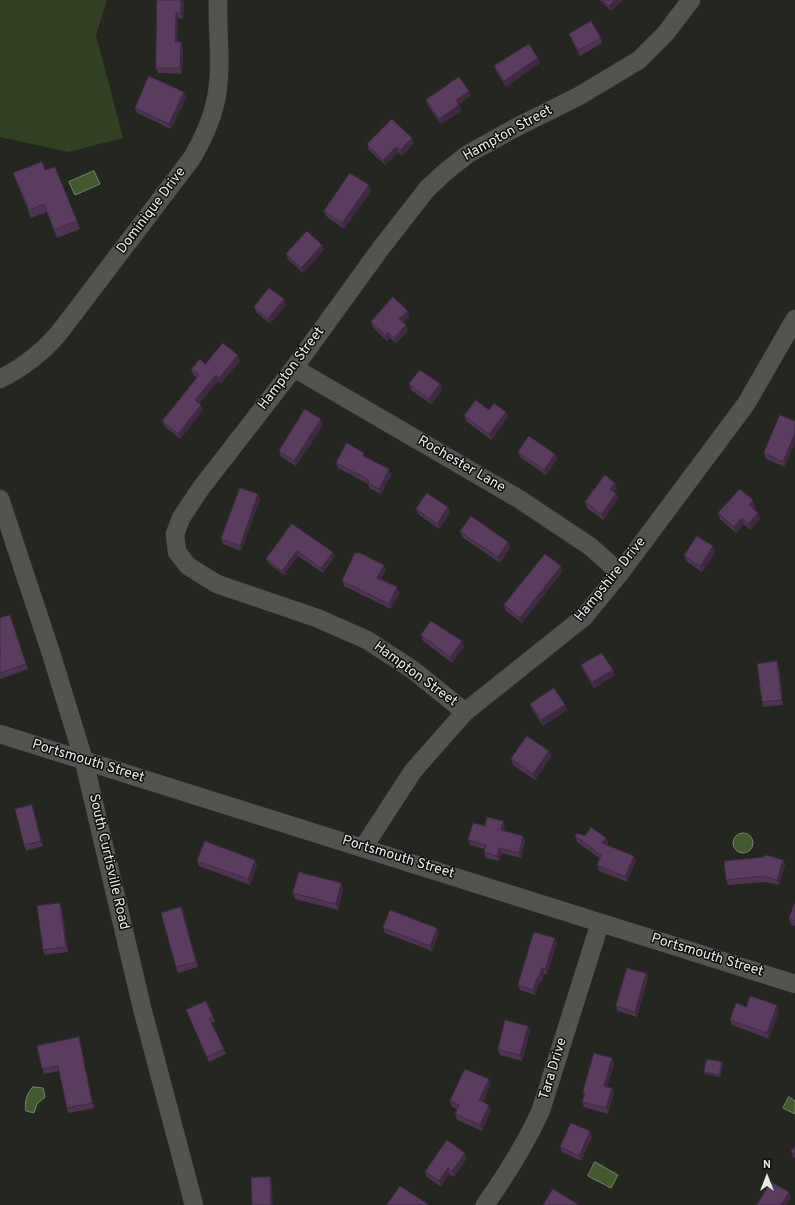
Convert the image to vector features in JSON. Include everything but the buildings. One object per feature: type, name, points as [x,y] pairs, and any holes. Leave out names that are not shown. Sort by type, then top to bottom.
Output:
[{"type":"street","name":"Dominique Drive","points":[[0,379],[19,369],[35,358],[59,334],[192,158],[205,134],[215,103],[218,70],[218,0]]},
{"type":"street","name":"Hampton Street","points":[[465,712],[413,670],[367,640],[317,618],[217,584],[188,566],[177,552],[175,534],[180,518],[201,488],[294,368],[381,248],[427,189],[468,154],[513,128],[579,96],[639,60],[666,34],[691,0]]},
{"type":"street","name":"Hampshire Drive","points":[[363,848],[413,771],[465,712],[584,617],[620,573],[746,404],[795,319]]},
{"type":"street","name":"Rochester Lane","points":[[294,368],[519,499],[591,547],[620,573]]},
{"type":"street","name":"South Curtisville Road","points":[[0,499],[51,653],[84,761],[142,1008],[194,1205]]},
{"type":"street","name":"Portsmouth Street","points":[[0,734],[795,984]]},
{"type":"street","name":"Tara Drive","points":[[485,1205],[506,1175],[532,1131],[541,1110],[600,923]]},
{"type":"shaded area","points":[[0,0],[107,0],[96,35],[123,138],[68,152],[0,137]]},
{"type":"shaded area","points":[[94,171],[100,184],[75,195],[69,182]]},
{"type":"shaded area","points":[[743,833],[750,836],[753,843],[750,850],[743,853],[736,850],[733,843],[736,836]]},
{"type":"shaded area","points":[[33,1087],[43,1088],[45,1097],[37,1104],[34,1113],[26,1111],[25,1108],[26,1098]]},
{"type":"shaded area","points":[[789,1097],[795,1101],[795,1114],[783,1108]]},
{"type":"shaded area","points":[[595,1162],[618,1175],[611,1188],[588,1176]]}]
